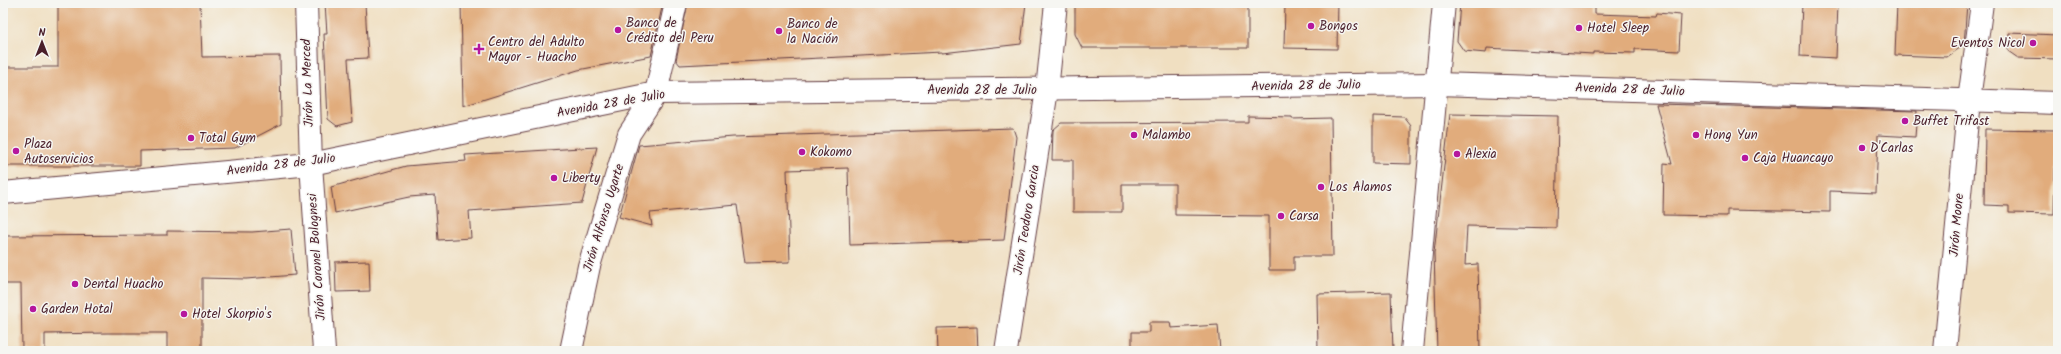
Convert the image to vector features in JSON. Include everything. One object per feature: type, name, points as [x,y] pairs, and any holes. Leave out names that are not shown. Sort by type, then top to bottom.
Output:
[{"type":"main road","name":"Jirón La Merced","points":[[306,3],[311,164]]},
{"type":"main road","points":[[656,93],[676,3]]},
{"type":"main road","name":"Jirón Teodoro Garcia","points":[[1006,351],[1048,90],[1056,3]]},
{"type":"main road","points":[[1412,351],[1444,3]]},
{"type":"main road","name":"Jirón Moore","points":[[1945,351],[1969,100],[1982,3]]},
{"type":"main road","name":"Avenida 28 de Julio","points":[[3,193],[311,164],[656,93],[1048,90],[1437,84],[2058,103]]},
{"type":"main road","name":"Jirón Alfonso Ugarte","points":[[570,351],[588,266],[629,134],[656,93]]},
{"type":"main road","name":"Jirón Coronel Bolognesi","points":[[311,164],[324,351]]},
{"type":"building","points":[[58,3],[200,3],[202,57],[280,56],[281,124],[235,148],[140,151],[140,166],[3,166],[3,67],[58,67]]},
{"type":"building","points":[[325,3],[365,3],[368,58],[348,59],[352,122],[337,126],[328,119],[324,34],[327,34]]},
{"type":"building","points":[[461,3],[663,3],[651,56],[578,70],[463,106]]},
{"type":"building","points":[[688,3],[1026,3],[1021,44],[942,53],[680,65],[676,60]]},
{"type":"building","points":[[1075,3],[1248,3],[1248,48],[1082,48],[1075,34]]},
{"type":"building","name":"Bongos","points":[[1285,3],[1338,3],[1337,49],[1284,48]]},
{"type":"building","points":[[1460,3],[1595,3],[1595,14],[1656,16],[1657,13],[1681,15],[1679,51],[1635,49],[1635,53],[1593,52],[1593,54],[1487,48],[1486,53],[1464,51],[1457,41]]},
{"type":"building","points":[[1802,3],[1838,3],[1836,58],[1800,56]]},
{"type":"building","points":[[1897,3],[1967,3],[1964,45],[1947,57],[1895,55]]},
{"type":"building","name":"Eventos Nicol","points":[[2009,33],[2058,35],[2058,59],[2018,58],[2008,51]]},
{"type":"building","points":[[1656,104],[1917,111],[1915,137],[1878,135],[1876,193],[1830,191],[1830,212],[1727,210],[1727,216],[1663,215],[1664,163],[1672,164]]},
{"type":"building","points":[[1450,114],[1558,116],[1556,228],[1467,226],[1465,265],[1478,264],[1480,351],[1437,351],[1434,253]]},
{"type":"building","points":[[1248,116],[1292,117],[1292,119],[1331,118],[1333,256],[1294,256],[1294,270],[1269,270],[1269,216],[1175,215],[1175,184],[1122,184],[1122,212],[1073,212],[1073,160],[1052,160],[1053,130],[1061,123],[1248,122]]},
{"type":"building","points":[[1373,116],[1404,117],[1411,126],[1411,164],[1373,163]]},
{"type":"building","points":[[1013,128],[1016,137],[1004,240],[850,245],[848,168],[787,170],[790,262],[745,263],[737,205],[650,213],[652,226],[619,217],[639,145],[733,137]]},
{"type":"building","points":[[1985,129],[2056,130],[2054,214],[2009,213],[2009,206],[1984,205]]},
{"type":"building","points":[[597,147],[582,203],[469,211],[471,238],[438,240],[435,195],[409,197],[335,213],[331,187],[406,166],[466,161],[465,155]]},
{"type":"building","points":[[291,229],[295,275],[246,279],[202,278],[202,350],[167,350],[167,333],[107,333],[45,334],[45,351],[22,351],[21,284],[3,284],[3,236],[167,235],[167,231],[252,232]]},
{"type":"building","points":[[369,261],[370,291],[336,292],[335,262]]},
{"type":"building","points":[[1391,292],[1393,351],[1318,351],[1317,294]]},
{"type":"building","points":[[1149,322],[1170,322],[1171,328],[1218,325],[1220,351],[1132,351],[1132,332],[1149,332]]},
{"type":"building","points":[[977,327],[978,351],[938,351],[937,328]]},
{"type":"place","name":"Bongos","points":[[1311,26]]},
{"type":"place","name":"Hotel Sleep","points":[[1579,28]]},
{"type":"place","name":"Banco de Crédito del Peru","points":[[618,30]]},
{"type":"place","name":"Banco de la Nación","points":[[779,31]]},
{"type":"place","name":"Eventos Nicol","points":[[2033,43]]},
{"type":"place","name":"Centro del Adulto Mayor - Huacho","points":[[479,49]]},
{"type":"place","name":"Buffet Trifast","points":[[1905,121]]},
{"type":"place","name":"Malambo","points":[[1134,135]]},
{"type":"place","name":"Hong Yun","points":[[1696,135]]},
{"type":"place","name":"Total Gym","points":[[191,138]]},
{"type":"place","name":"D'Carlas","points":[[1862,148]]},
{"type":"place","name":"Plaza Autoservicios","points":[[16,151]]},
{"type":"place","name":"Kokomo","points":[[802,152]]},
{"type":"place","name":"Alexia","points":[[1457,154]]},
{"type":"place","name":"Caja Huancayo","points":[[1745,158]]},
{"type":"place","name":"Liberty","points":[[554,178]]},
{"type":"place","name":"Los Alamos","points":[[1321,187]]},
{"type":"place","name":"Carsa","points":[[1281,216]]},
{"type":"place","name":"Dental Huacho","points":[[75,284]]},
{"type":"place","name":"Garden Hotal","points":[[33,309]]},
{"type":"place","name":"Hotel Skorpio's","points":[[184,314]]}]
